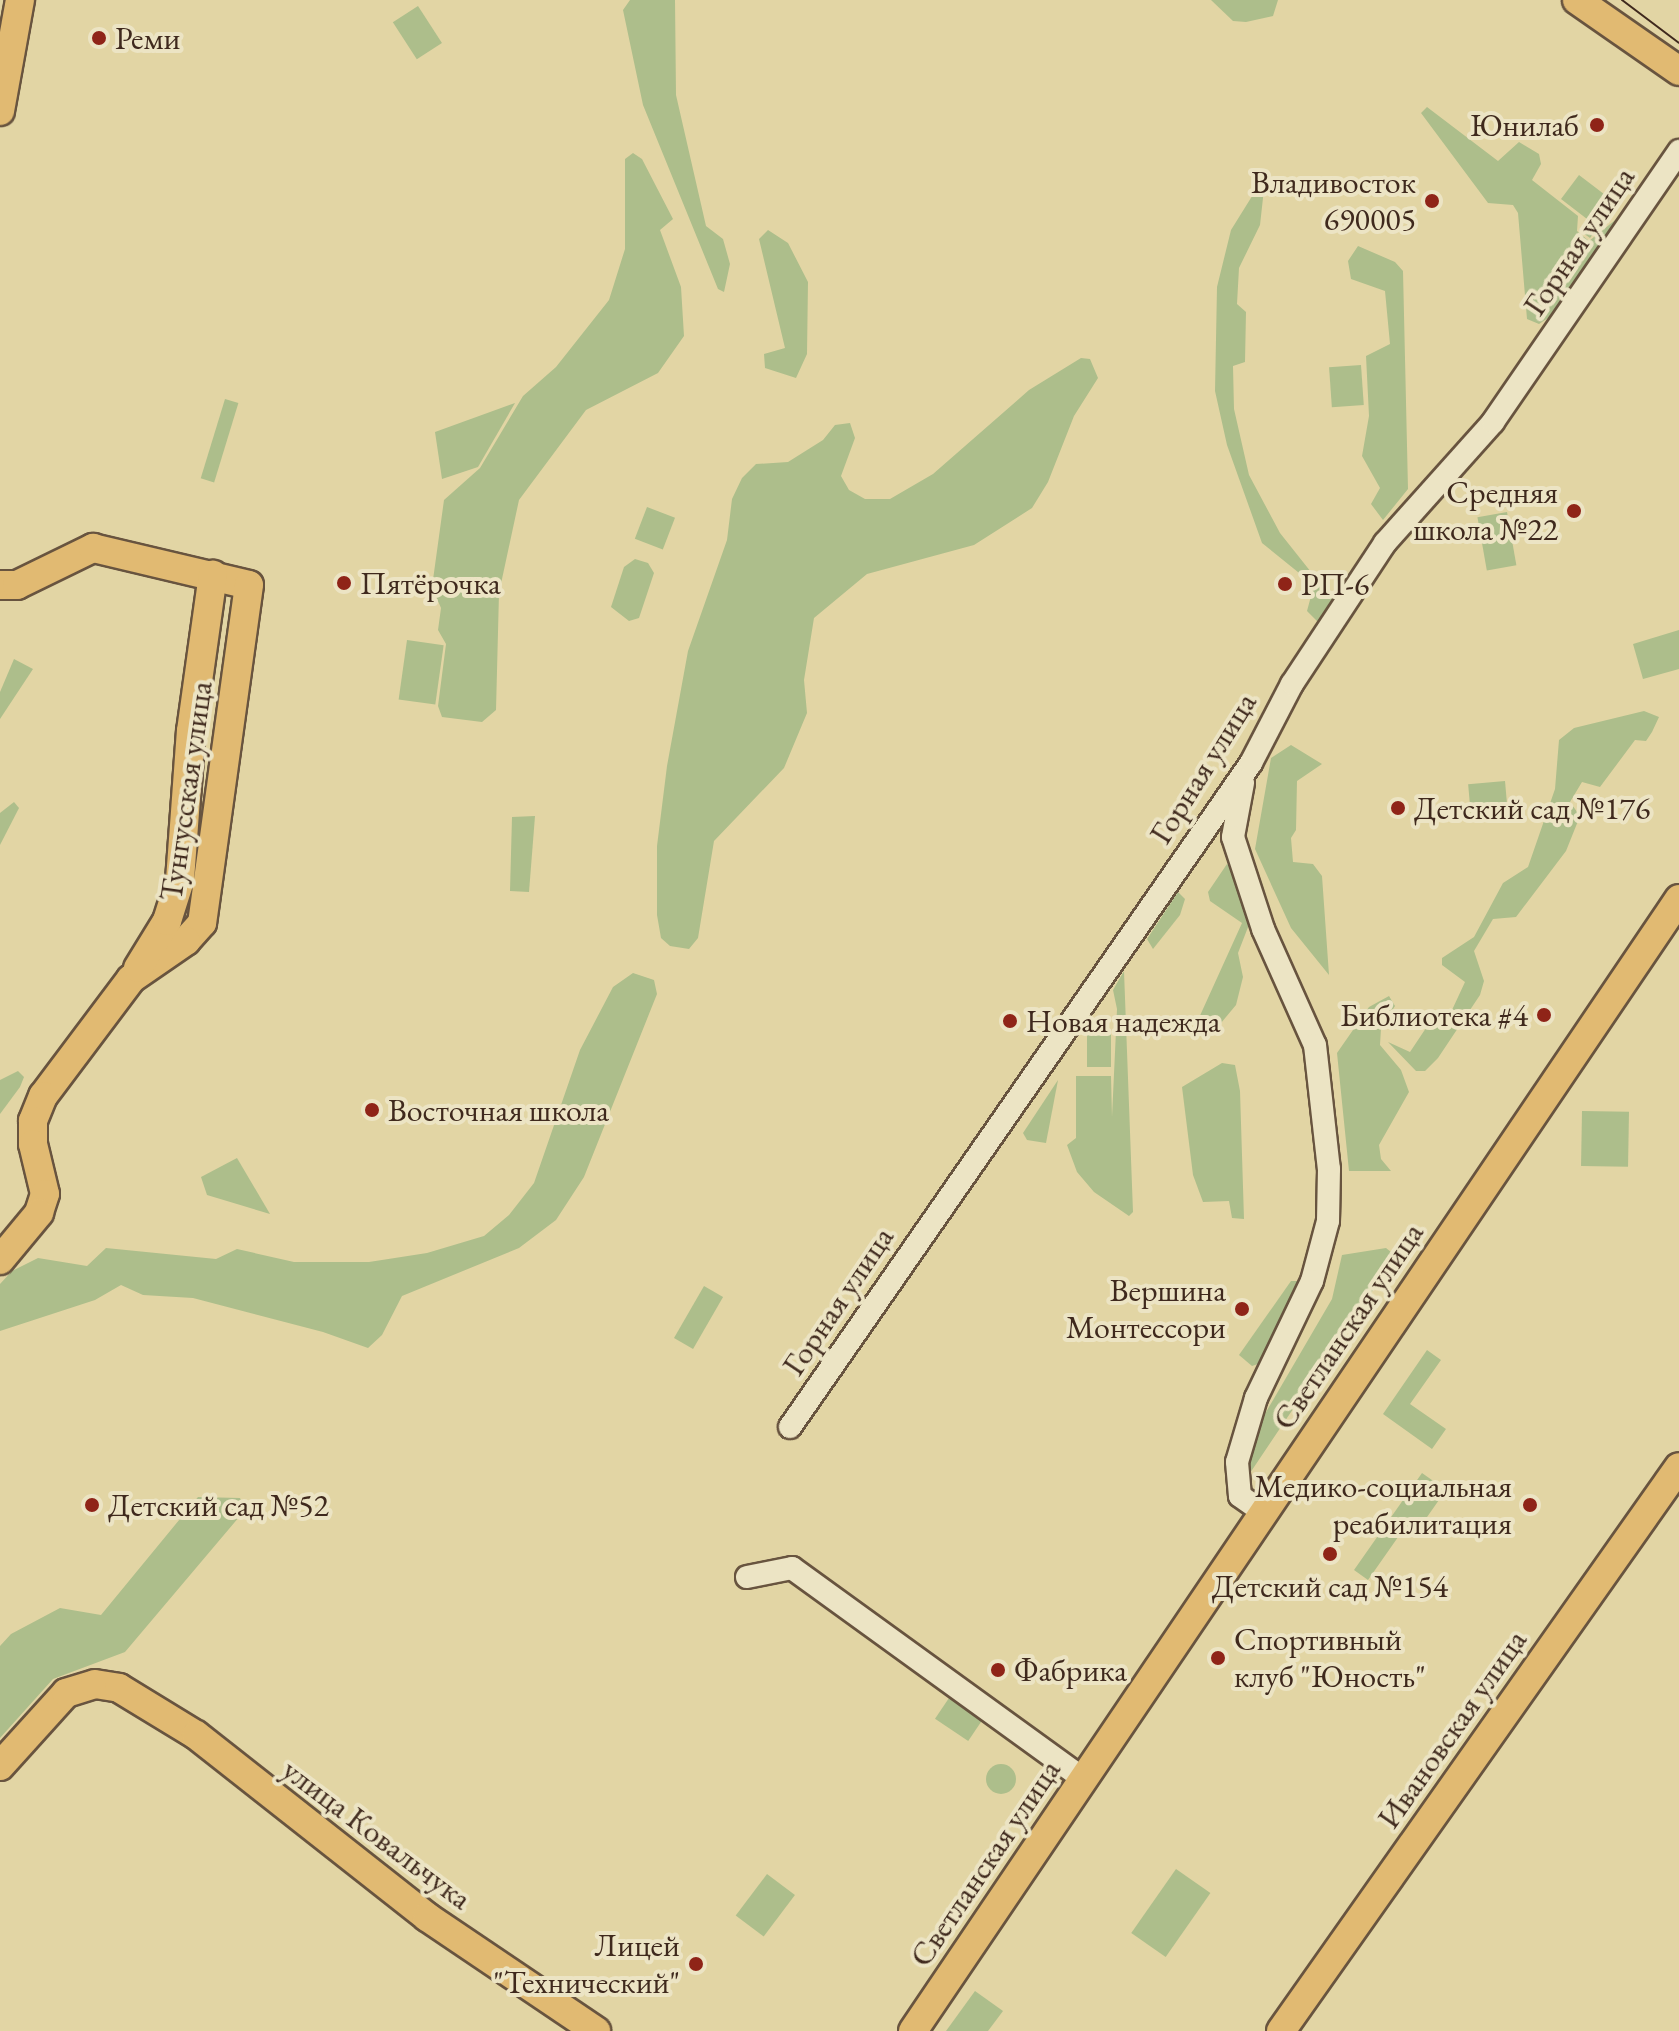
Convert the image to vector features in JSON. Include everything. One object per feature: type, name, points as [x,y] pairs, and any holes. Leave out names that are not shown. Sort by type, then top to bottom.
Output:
[{"type":"main road","points":[[0,111],[20,0]]},
{"type":"main road","points":[[1577,0],[1679,71]]},
{"type":"main road","points":[[0,585],[17,585],[93,548],[213,575],[191,731],[180,880],[167,921],[131,979]]},
{"type":"main road","name":"Тунгусская улица","points":[[0,1260],[39,1213],[45,1194],[33,1144],[33,1121],[43,1096],[131,979],[186,941],[202,923],[249,585],[213,575]]},
{"type":"main road","name":"Светланская улица","points":[[913,2031],[1679,899]]},
{"type":"main road","name":"Ивановская улица","points":[[1281,2031],[1679,1467]]},
{"type":"main road","name":"улица Ковальчука","points":[[0,1766],[66,1693],[95,1684],[119,1688],[196,1735],[427,1917],[596,2031]]},
{"type":"street","name":"Горная улица","points":[[790,1427],[1251,763],[1292,684],[1385,543],[1493,422],[1679,151]]},
{"type":"street","points":[[1251,763],[1237,800],[1233,837],[1263,929],[1315,1045],[1329,1169],[1328,1221],[1312,1281],[1256,1398],[1239,1451],[1240,1496],[1264,1513]]},
{"type":"street","points":[[747,1577],[792,1568],[1083,1779]]},
{"type":"green space","points":[[630,0],[675,0],[676,95],[706,226],[723,239],[730,264],[724,292],[718,289],[643,105],[623,10]]},
{"type":"green space","points":[[1211,0],[1278,0],[1273,16],[1246,22],[1233,21]]},
{"type":"green space","points":[[418,6],[442,43],[417,59],[393,22]]},
{"type":"green space","points":[[1427,107],[1498,161],[1519,142],[1539,154],[1541,164],[1532,180],[1578,216],[1577,231],[1589,241],[1624,213],[1557,312],[1539,324],[1527,319],[1518,213],[1513,205],[1488,203],[1421,113]]},
{"type":"green space","points":[[633,153],[642,159],[673,219],[660,230],[681,287],[684,336],[658,373],[586,410],[519,500],[499,593],[496,710],[482,722],[442,717],[438,706],[446,644],[438,630],[441,608],[432,587],[444,500],[480,468],[523,396],[556,367],[609,300],[625,249],[625,159]]},
{"type":"green space","points":[[1579,175],[1617,204],[1590,238],[1579,230],[1587,219],[1561,199]]},
{"type":"green space","points":[[1259,185],[1264,189],[1260,225],[1239,268],[1237,304],[1246,312],[1245,362],[1233,366],[1234,409],[1249,475],[1280,533],[1334,601],[1321,625],[1307,611],[1314,585],[1262,543],[1227,445],[1215,391],[1217,287],[1231,230]]},
{"type":"green space","points":[[768,230],[788,243],[808,282],[807,354],[796,378],[765,368],[764,354],[785,348],[759,239]]},
{"type":"green space","points":[[1358,246],[1395,262],[1403,271],[1408,489],[1383,520],[1371,504],[1380,488],[1362,456],[1369,416],[1366,356],[1390,344],[1385,291],[1351,279],[1348,261]]},
{"type":"green space","points":[[1081,358],[1090,359],[1098,378],[1074,416],[1048,482],[1032,508],[974,545],[867,574],[814,618],[804,680],[807,713],[784,768],[714,841],[698,938],[689,949],[670,946],[661,938],[657,915],[657,846],[667,766],[688,651],[727,540],[732,499],[742,478],[756,464],[788,462],[823,440],[835,425],[850,423],[855,438],[841,476],[849,490],[865,499],[890,499],[933,474],[1029,390]]},
{"type":"green space","points":[[1361,365],[1364,405],[1332,407],[1329,367]]},
{"type":"green space","points":[[225,399],[238,403],[214,482],[201,478]]},
{"type":"green space","points":[[515,403],[478,467],[442,479],[435,432]]},
{"type":"green space","points":[[647,507],[675,518],[663,549],[635,539]]},
{"type":"green space","points":[[1507,512],[1516,565],[1487,570],[1477,517]]},
{"type":"green space","points":[[635,559],[648,563],[654,573],[639,618],[629,621],[611,607],[624,567]]},
{"type":"green space","points":[[1679,630],[1679,669],[1643,679],[1633,644]]},
{"type":"green space","points":[[407,640],[444,645],[435,705],[399,699]]},
{"type":"green space","points":[[14,659],[33,669],[0,719],[0,692]]},
{"type":"green space","points":[[1644,711],[1659,717],[1652,732],[1646,741],[1635,740],[1600,787],[1582,782],[1570,802],[1580,816],[1566,851],[1516,917],[1493,919],[1474,951],[1484,981],[1480,995],[1438,1058],[1425,1071],[1416,1071],[1388,1042],[1410,1052],[1428,1025],[1439,1027],[1452,1010],[1465,982],[1442,965],[1442,958],[1474,937],[1503,883],[1528,867],[1555,789],[1559,740],[1574,728]]},
{"type":"green space","points":[[1291,745],[1322,764],[1297,781],[1296,830],[1291,838],[1293,862],[1313,864],[1322,876],[1329,975],[1291,928],[1255,849],[1271,758]]},
{"type":"green space","points":[[1505,781],[1508,818],[1471,821],[1468,784]]},
{"type":"green space","points":[[14,802],[19,808],[0,845],[0,813]]},
{"type":"green space","points":[[535,816],[529,892],[510,891],[512,817]]},
{"type":"green space","points":[[1227,864],[1235,871],[1250,922],[1238,953],[1243,977],[1236,1005],[1221,1023],[1206,1030],[1198,1020],[1242,923],[1210,901],[1208,892]]},
{"type":"green space","points":[[1178,892],[1185,899],[1180,915],[1153,949],[1147,939]]},
{"type":"green space","points":[[1124,971],[1133,1212],[1129,1216],[1094,1192],[1077,1172],[1067,1145],[1076,1138],[1076,1076],[1111,1076],[1112,1117],[1117,1009],[1113,990]]},
{"type":"green space","points":[[633,973],[654,980],[657,994],[584,1177],[556,1220],[519,1248],[402,1296],[382,1335],[368,1348],[323,1332],[193,1298],[143,1295],[121,1285],[95,1300],[0,1331],[0,1284],[12,1271],[38,1258],[87,1266],[106,1248],[216,1259],[237,1249],[294,1262],[369,1262],[427,1253],[484,1236],[509,1215],[534,1183],[580,1050],[613,987]]},
{"type":"green space","points":[[1389,996],[1395,1006],[1381,1028],[1380,1045],[1401,1070],[1409,1092],[1379,1145],[1381,1159],[1391,1171],[1349,1171],[1337,1053],[1369,1007]]},
{"type":"green space","points":[[1087,1033],[1111,1033],[1111,1067],[1087,1067]]},
{"type":"green space","points":[[1222,1063],[1235,1065],[1240,1091],[1244,1219],[1232,1218],[1229,1201],[1203,1202],[1193,1175],[1182,1087]]},
{"type":"green space","points":[[18,1071],[24,1077],[20,1087],[0,1114],[0,1080]]},
{"type":"green space","points":[[1058,1080],[1046,1143],[1027,1140],[1023,1133]]},
{"type":"green space","points":[[1582,1111],[1629,1112],[1628,1167],[1581,1166]]},
{"type":"green space","points":[[237,1158],[270,1214],[207,1195],[201,1177]]},
{"type":"green space","points":[[1386,1248],[1396,1256],[1246,1479],[1247,1453],[1255,1431],[1332,1299],[1342,1255]]},
{"type":"green space","points":[[1291,1281],[1299,1281],[1301,1290],[1258,1364],[1252,1366],[1239,1355]]},
{"type":"green space","points":[[704,1286],[723,1297],[693,1349],[674,1338]]},
{"type":"green space","points":[[1427,1350],[1441,1360],[1410,1404],[1446,1429],[1432,1449],[1383,1414]]},
{"type":"green space","points":[[1422,1473],[1446,1490],[1413,1537],[1403,1530],[1368,1580],[1354,1570]]},
{"type":"green space","points":[[198,1497],[240,1498],[245,1510],[125,1652],[53,1679],[0,1738],[0,1646],[11,1634],[60,1608],[101,1615]]},
{"type":"green space","points":[[949,1698],[982,1720],[968,1741],[935,1719]]},
{"type":"green space","points":[[1001,1764],[1012,1768],[1016,1779],[1012,1790],[1001,1794],[990,1790],[986,1779],[990,1768]]},
{"type":"green space","points":[[1176,1869],[1210,1893],[1166,1957],[1131,1933]]},
{"type":"green space","points":[[767,1874],[795,1895],[764,1937],[736,1916]]},
{"type":"green space","points":[[975,1991],[1003,2011],[988,2031],[946,2031]]},
{"type":"tram line","points":[[1622,0],[1679,43]]},
{"type":"place","name":"Реми","points":[[99,38]]},
{"type":"place","name":"Юнилаб","points":[[1597,125]]},
{"type":"place","name":"Владивосток 690005","points":[[1432,201]]},
{"type":"place","name":"Средняя школа №22","points":[[1574,511]]},
{"type":"place","name":"Пятёрочка","points":[[344,583]]},
{"type":"place","name":"РП-6","points":[[1285,584]]},
{"type":"place","name":"Детский сад №176","points":[[1398,808]]},
{"type":"place","name":"Библиотека #4","points":[[1544,1015]]},
{"type":"place","name":"Новая надежда","points":[[1010,1021]]},
{"type":"place","name":"Восточная школа","points":[[372,1110]]},
{"type":"place","name":"Вершина Монтессори","points":[[1242,1309]]},
{"type":"place","name":"Детский сад №52","points":[[92,1505]]},
{"type":"place","name":"Медико-социальная реабилитация","points":[[1530,1505]]},
{"type":"place","name":"Детский сад №154","points":[[1330,1554]]},
{"type":"place","name":"Спортивный клуб \"Юность\"","points":[[1218,1658]]},
{"type":"place","name":"Фабрика","points":[[998,1670]]},
{"type":"place","name":"Лицей \"Технический\"","points":[[696,1964]]}]
